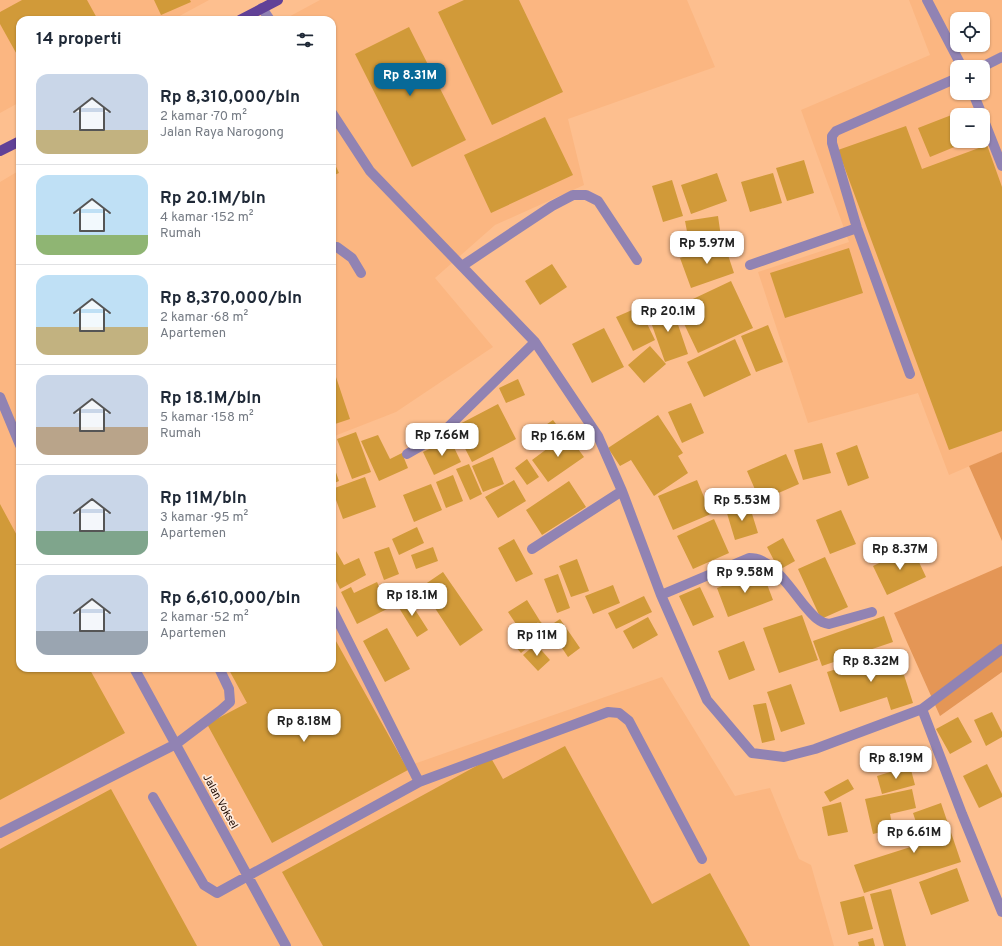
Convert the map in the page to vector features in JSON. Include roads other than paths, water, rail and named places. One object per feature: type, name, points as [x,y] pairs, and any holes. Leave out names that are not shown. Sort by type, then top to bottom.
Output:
[{"type":"main road","points":[[247,16],[278,0]]},
{"type":"main road","points":[[0,151],[16,143]]},
{"type":"street","points":[[927,0],[958,60]]},
{"type":"street","points":[[262,8],[267,16]]},
{"type":"street","points":[[990,63],[1002,57]]},
{"type":"street","points":[[910,374],[857,228],[832,143],[832,136],[836,131],[950,81]]},
{"type":"street","points":[[336,119],[370,171],[535,342],[598,436],[622,491],[661,595],[706,700],[752,753],[784,757],[815,749],[922,709],[1002,649]]},
{"type":"street","points":[[990,136],[1002,166]]},
{"type":"street","points":[[462,266],[552,206],[573,195],[586,195],[598,201],[637,260]]},
{"type":"street","points":[[750,266],[857,228]]},
{"type":"street","points":[[336,247],[352,258],[361,273]]},
{"type":"street","points":[[407,454],[440,436],[535,342]]},
{"type":"street","points":[[0,397],[16,435]]},
{"type":"street","points":[[532,549],[622,491]]},
{"type":"street","points":[[661,595],[749,558],[756,558],[768,564],[777,572],[808,610],[822,623],[829,624],[872,612]]},
{"type":"street","points":[[336,617],[419,782]]},
{"type":"street","name":"Jalan Voksel","points":[[136,672],[286,946]]},
{"type":"street","points":[[0,833],[176,744],[230,702],[229,689],[221,672]]},
{"type":"street","points":[[922,709],[962,814],[1002,912]]},
{"type":"street","points":[[153,797],[204,885],[217,893],[419,782],[608,712],[619,713],[629,721],[702,859]]}]
